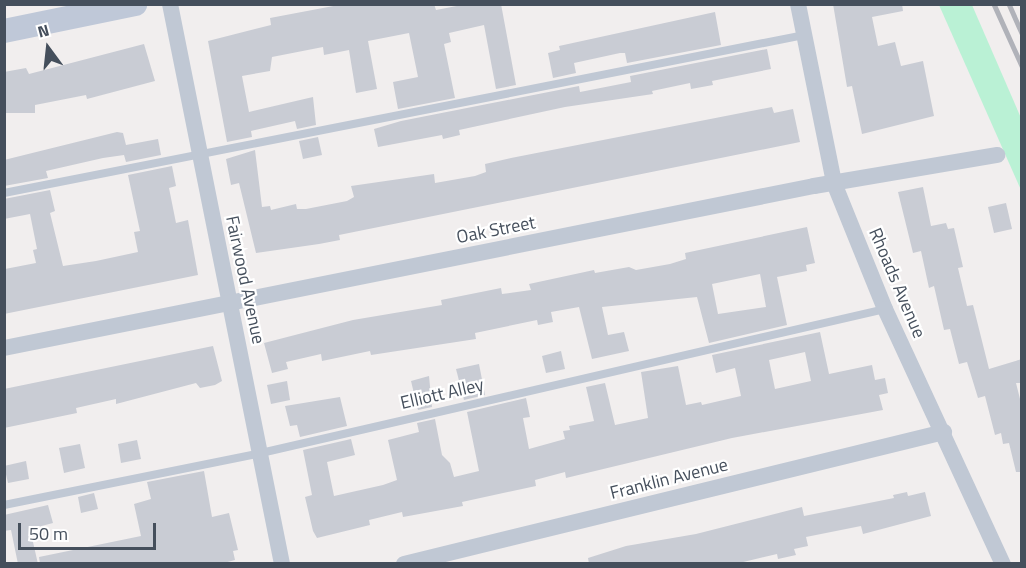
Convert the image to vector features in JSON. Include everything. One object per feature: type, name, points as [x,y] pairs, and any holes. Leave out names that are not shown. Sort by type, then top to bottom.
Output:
[{"type":"street","points":[[4,31],[135,4]]},
{"type":"street","name":"Fairwood Avenue","points":[[170,4],[282,564]]},
{"type":"street","name":"Rhoads Avenue","points":[[798,4],[834,183],[885,309],[944,432],[1003,564]]},
{"type":"street","name":"Oak Street","points":[[4,348],[834,183],[997,154]]},
{"type":"street","name":"Franklin Avenue","points":[[404,564],[944,432]]},
{"type":"lane","points":[[4,193],[804,35]]},
{"type":"lane","name":"Elliott Alley","points":[[4,505],[261,453],[885,309]]},
{"type":"green space","points":[[939,5],[972,5],[1021,118],[1021,190]]},
{"type":"building","points":[[344,4],[434,4],[436,10],[467,4],[501,4],[516,85],[496,89],[484,25],[449,33],[451,42],[444,44],[455,98],[398,109],[393,82],[418,77],[409,33],[368,41],[377,89],[356,93],[349,50],[324,55],[323,47],[272,57],[270,71],[242,76],[249,112],[313,97],[316,125],[297,129],[295,121],[251,131],[252,137],[227,142],[208,41],[271,25],[270,18]]},
{"type":"building","points":[[833,4],[902,4],[903,11],[872,17],[878,46],[895,42],[901,66],[923,61],[934,116],[862,134],[852,86],[847,87]]},
{"type":"building","points":[[715,12],[721,45],[627,63],[625,53],[620,53],[574,63],[576,73],[553,78],[548,53],[560,50],[559,46]]},
{"type":"building","points":[[144,44],[155,81],[87,99],[86,95],[35,105],[35,113],[4,113],[4,72],[26,68],[29,74]]},
{"type":"building","points":[[767,49],[771,69],[712,81],[713,85],[691,89],[690,83],[652,91],[653,94],[565,107],[459,130],[460,135],[443,139],[442,135],[378,147],[374,129],[401,121],[579,86],[580,92],[631,82],[630,76]]},
{"type":"building","points":[[772,107],[774,113],[793,109],[800,142],[339,235],[340,240],[256,253],[239,183],[231,185],[226,159],[255,150],[262,207],[270,206],[271,210],[296,204],[297,209],[306,209],[347,201],[354,197],[351,186],[434,174],[435,183],[475,176],[486,172],[485,164]]},
{"type":"building","points":[[117,132],[123,133],[126,145],[158,139],[161,155],[126,162],[124,155],[103,158],[46,171],[48,178],[4,186],[4,160]]},
{"type":"building","points":[[318,137],[322,155],[303,159],[299,141]]},
{"type":"building","points":[[172,166],[176,186],[169,188],[176,223],[188,220],[198,275],[4,314],[5,269],[36,263],[33,250],[37,249],[30,214],[4,219],[4,199],[50,190],[55,211],[50,213],[63,266],[96,261],[138,252],[134,232],[140,231],[128,175]]},
{"type":"building","points":[[923,187],[931,226],[946,223],[948,229],[954,228],[963,267],[958,268],[967,306],[973,305],[989,369],[1022,359],[1022,383],[1016,383],[1022,407],[1022,472],[1016,472],[1009,443],[1003,444],[1001,433],[995,435],[985,396],[978,398],[967,362],[959,364],[950,329],[944,330],[934,286],[929,288],[921,251],[913,253],[898,192]]},
{"type":"building","points":[[1006,203],[1012,229],[994,233],[988,207]]},
{"type":"building","points":[[807,227],[815,263],[806,265],[807,271],[777,277],[787,325],[709,343],[697,297],[602,307],[608,335],[624,332],[629,351],[592,359],[579,307],[551,312],[553,322],[538,325],[537,320],[475,333],[476,339],[371,355],[370,351],[322,361],[321,354],[286,362],[288,369],[272,373],[264,343],[353,320],[442,305],[441,300],[501,288],[502,294],[531,290],[529,284],[594,270],[595,273],[629,267],[636,270],[670,264],[686,259],[685,253]],"holes":[[[760,274],[766,307],[718,314],[712,284]]]},
{"type":"building","points":[[820,332],[829,374],[872,365],[875,380],[885,378],[888,393],[879,395],[883,410],[732,438],[566,478],[565,472],[535,480],[536,486],[462,502],[463,506],[403,517],[402,512],[369,520],[370,525],[317,538],[313,531],[305,497],[312,495],[303,450],[351,439],[355,455],[327,462],[334,496],[383,485],[397,480],[388,440],[419,432],[417,423],[435,419],[442,455],[450,463],[454,477],[479,471],[467,412],[526,398],[530,417],[523,418],[529,449],[565,439],[563,431],[570,430],[569,426],[594,421],[586,387],[605,383],[615,425],[648,418],[641,372],[678,366],[686,405],[701,402],[702,405],[741,396],[735,368],[716,373],[712,355]],"holes":[[[805,352],[811,381],[775,389],[769,360]]]},
{"type":"building","points":[[213,346],[222,381],[215,385],[200,388],[196,383],[116,404],[116,399],[76,408],[77,413],[4,428],[4,389]]},
{"type":"building","points":[[561,351],[565,369],[546,373],[542,356]]},
{"type":"building","points":[[479,364],[485,395],[464,400],[456,369]]},
{"type":"building","points":[[429,376],[432,407],[418,410],[411,381]]},
{"type":"building","points":[[287,381],[290,400],[271,404],[267,385]]},
{"type":"building","points":[[340,397],[347,426],[300,437],[297,425],[290,426],[285,406]]},
{"type":"building","points":[[137,440],[141,459],[121,463],[118,444]]},
{"type":"building","points":[[80,444],[85,468],[64,473],[59,448]]},
{"type":"building","points":[[26,461],[29,479],[8,483],[4,466]]},
{"type":"building","points":[[204,471],[212,517],[229,513],[238,550],[233,551],[235,560],[220,564],[40,564],[39,557],[141,536],[134,504],[151,499],[147,482]]},
{"type":"building","points":[[907,492],[908,496],[925,492],[931,516],[863,534],[861,526],[806,537],[808,546],[794,549],[796,555],[778,559],[777,554],[735,564],[589,564],[588,558],[626,546],[696,534],[802,507],[804,516],[894,498],[893,495]]},
{"type":"building","points":[[94,493],[98,509],[81,513],[78,497]]},
{"type":"building","points":[[48,505],[53,523],[30,529],[38,564],[18,564],[11,530],[4,531],[4,515]]},
{"type":"railway","points":[[994,4],[1022,66]]},
{"type":"railway","points":[[1009,4],[1022,33]]}]
